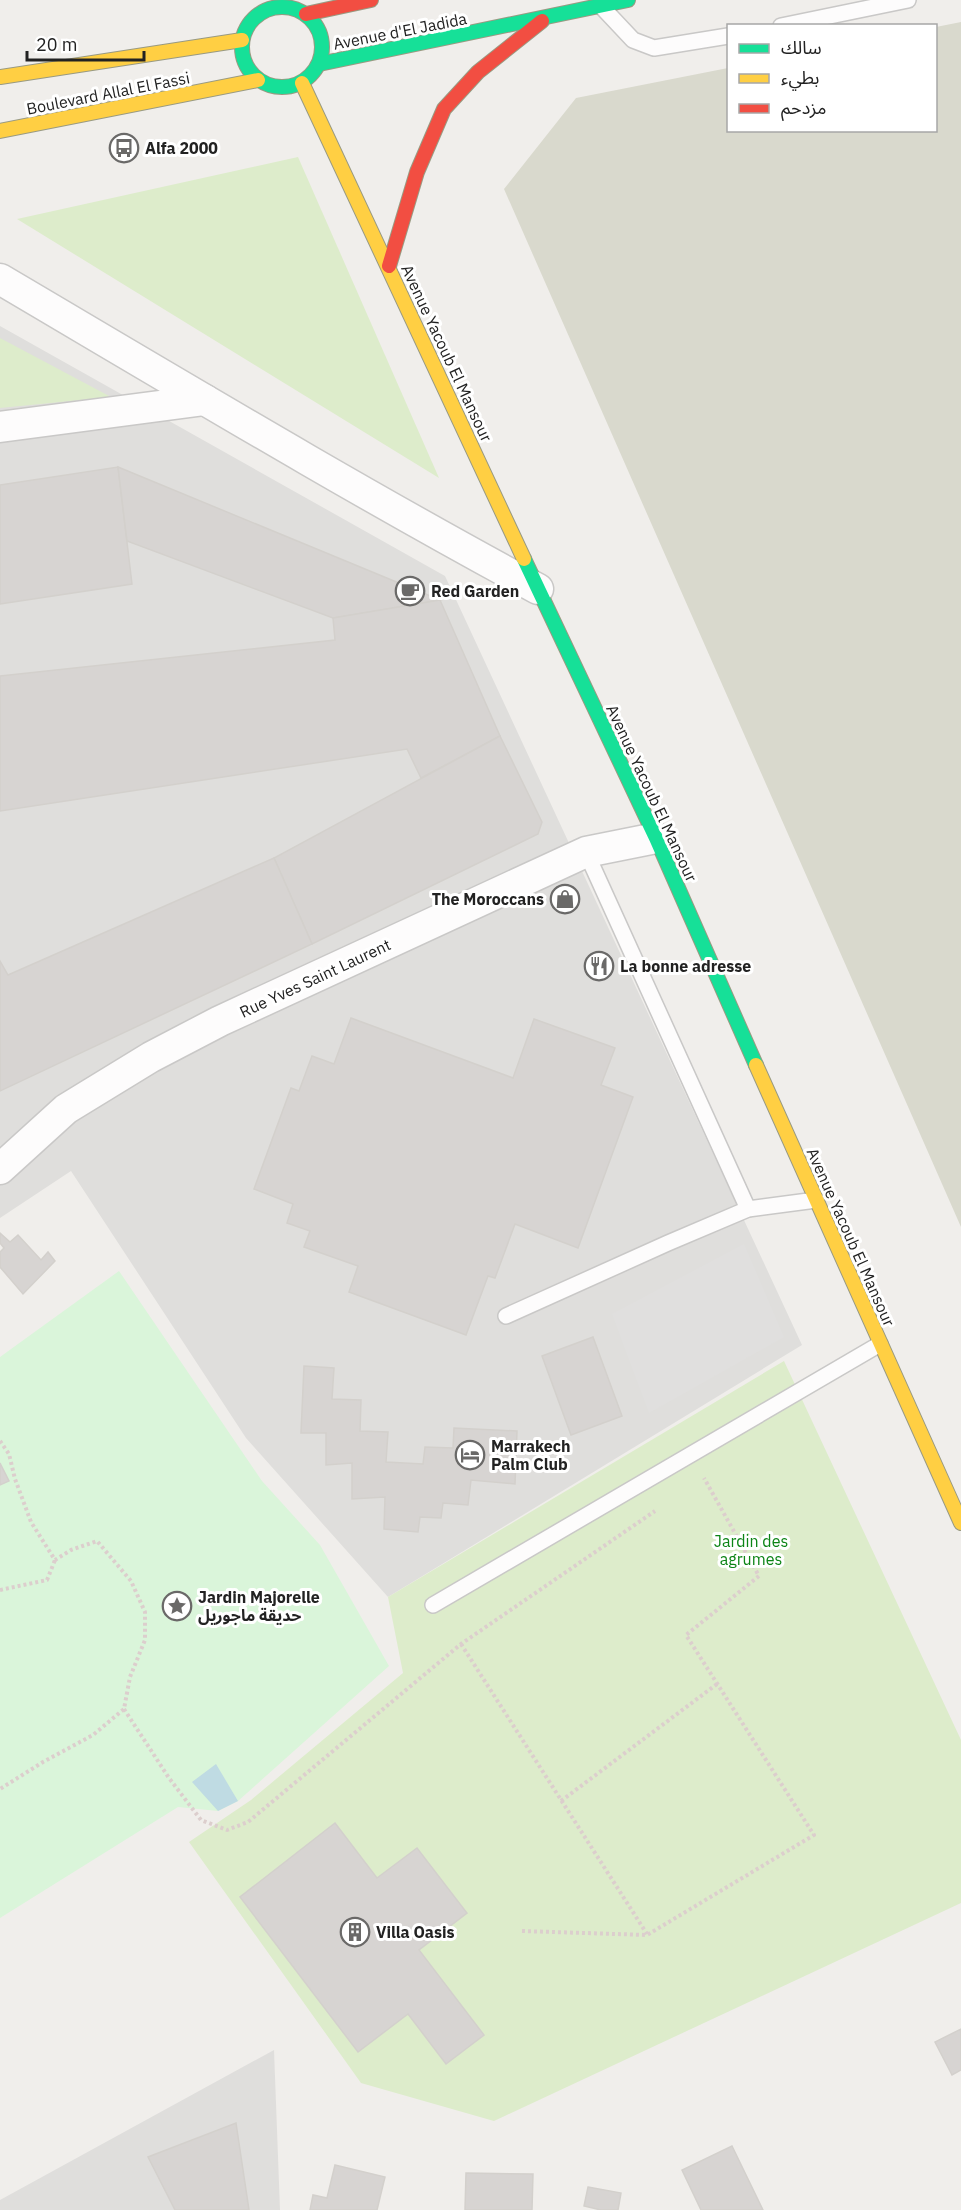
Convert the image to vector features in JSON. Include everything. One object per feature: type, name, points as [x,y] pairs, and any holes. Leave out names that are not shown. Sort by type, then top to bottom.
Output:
[{"type":"main road","points":[[306,15],[371,0]]},
{"type":"main road","name":"Avenue d'El Jadida","points":[[319,64],[628,0]]},
{"type":"main road","points":[[271,4],[290,7],[306,15],[318,28],[323,46],[319,64],[312,75],[302,83],[288,88],[272,87],[258,80],[248,69],[242,55],[242,40],[248,25],[271,4]]},
{"type":"main road","points":[[389,266],[417,172],[444,109],[478,72],[546,18]]},
{"type":"main road","name":"Boulevard Allal El Fassi","points":[[0,77],[242,40]]},
{"type":"main road","name":"Boulevard Allal El Fassi","points":[[0,131],[258,80]]},
{"type":"main road","name":"Avenue Yacoub El Mansour","points":[[302,83],[656,838],[961,1523]]},
{"type":"street","points":[[0,279],[205,400],[538,589]]},
{"type":"street","points":[[0,427],[205,400]]},
{"type":"street","name":"Rue Yves Saint Laurent","points":[[0,1169],[66,1109],[151,1057],[220,1021],[586,852],[656,838]]},
{"type":"lane","points":[[791,24],[908,0]]},
{"type":"lane","points":[[601,6],[633,40],[654,48],[727,36]]},
{"type":"lane","points":[[586,852],[748,1209]]},
{"type":"lane","points":[[506,1316],[748,1209],[816,1200]]},
{"type":"lane","points":[[433,1605],[880,1344]]},
{"type":"path","points":[[0,1441],[9,1454],[15,1479],[31,1522],[55,1560]]},
{"type":"path","points":[[522,1931],[647,1935],[814,1835],[686,1635],[759,1576],[703,1478]]},
{"type":"path","points":[[124,1710],[169,1778],[201,1820],[226,1830],[248,1822],[461,1644],[664,1504]]},
{"type":"path","points":[[0,1590],[46,1580],[55,1560],[71,1550],[97,1541],[131,1581],[145,1612],[146,1640],[130,1677],[124,1710],[93,1735],[0,1789]]},
{"type":"path","points":[[461,1644],[647,1935]]},
{"type":"path","points":[[561,1801],[717,1684]]},
{"type":"shaded area","points":[[961,22],[961,1227],[504,189],[576,98],[727,68],[727,132],[937,132],[937,27]]},
{"type":"shaded area","points":[[0,326],[445,576],[802,1345],[388,1597],[246,1438],[71,1171],[0,1218]]},
{"type":"shaded area","points":[[744,1244],[784,1337],[649,1413],[612,1314]]},
{"type":"shaded area","points":[[274,2050],[280,2210],[0,2210],[0,2200]]},
{"type":"green space","points":[[298,157],[439,478],[17,219]]},
{"type":"green space","points":[[0,338],[111,397],[0,408]]},
{"type":"green space","name":"Jardin Majorelle حديقة ماجوريل","points":[[119,1271],[262,1481],[320,1545],[389,1666],[238,1801],[218,1811],[178,1807],[0,1918],[0,1357]]},
{"type":"green space","name":"Jardin des agrumes","points":[[784,1361],[961,1740],[961,1903],[494,2121],[361,2083],[189,1842],[251,1800],[403,1673],[388,1597]]},
{"type":"water","points":[[216,1764],[238,1801],[218,1811],[192,1782]]},
{"type":"building","points":[[118,467],[132,584],[0,604],[0,485]]},
{"type":"building","points":[[118,467],[440,600],[333,618],[127,541]]},
{"type":"building","points":[[440,600],[500,736],[421,778],[407,749],[0,811],[0,676],[335,640],[333,618]]},
{"type":"building","points":[[500,736],[542,822],[538,834],[312,944],[274,858]]},
{"type":"building","points":[[274,858],[312,944],[0,1091],[0,961],[8,975]]},
{"type":"building","points":[[351,1018],[513,1078],[534,1019],[615,1048],[601,1085],[633,1097],[578,1248],[515,1224],[495,1278],[488,1276],[466,1335],[349,1292],[358,1266],[304,1247],[310,1231],[287,1223],[293,1204],[254,1189],[291,1088],[299,1091],[312,1056],[334,1064]]},
{"type":"building","points":[[0,1233],[10,1242],[18,1235],[41,1260],[48,1252],[55,1261],[23,1294],[0,1267],[0,1252],[4,1248],[0,1243]]},
{"type":"building","points":[[593,1337],[622,1416],[571,1435],[542,1356]]},
{"type":"building","name":"Marrakech Palm Club","points":[[304,1366],[334,1368],[332,1399],[361,1400],[360,1431],[388,1432],[386,1462],[423,1464],[425,1447],[453,1448],[454,1428],[517,1431],[515,1484],[471,1480],[468,1505],[443,1503],[441,1518],[420,1517],[418,1532],[384,1529],[385,1497],[352,1499],[352,1463],[326,1465],[326,1433],[301,1433]]},
{"type":"building","points":[[0,1463],[9,1481],[0,1485]]},
{"type":"building","name":"Villa Oasis","points":[[335,1823],[377,1878],[417,1848],[467,1913],[419,1950],[484,2035],[446,2064],[408,2014],[358,2052],[240,1897]]},
{"type":"building","points":[[961,2029],[961,2070],[952,2075],[935,2042]]},
{"type":"building","points":[[236,2123],[249,2210],[175,2210],[148,2157]]},
{"type":"building","points":[[732,2146],[763,2210],[701,2210],[682,2170]]},
{"type":"building","points":[[335,2165],[385,2177],[377,2210],[310,2210],[313,2195],[327,2198]]},
{"type":"building","points":[[466,2173],[533,2174],[532,2210],[465,2210]]},
{"type":"building","points":[[588,2187],[621,2193],[618,2210],[601,2210],[584,2206]]},
{"type":"traffic: fast","points":[[319,64],[628,0]]},
{"type":"traffic: fast","points":[[274,7],[290,7],[311,18],[322,39],[322,47],[322,55],[311,76],[290,87],[274,87],[260,81],[248,69],[242,55],[242,39],[248,25],[260,13],[274,7]]},
{"type":"traffic: fast","points":[[524,559],[656,838],[756,1065]]},
{"type":"traffic: slow","points":[[0,77],[242,40]]},
{"type":"traffic: slow","points":[[0,131],[258,80]]},
{"type":"traffic: slow","points":[[302,83],[524,559]]},
{"type":"traffic: slow","points":[[756,1065],[961,1523]]},
{"type":"traffic: jam","points":[[306,14],[371,0]]},
{"type":"traffic: jam","points":[[389,266],[417,172],[444,109],[478,72],[542,21]]},
{"type":"place","name":"Alfa 2000","points":[[124,148]]},
{"type":"place","name":"Red Garden","points":[[410,591]]},
{"type":"place","name":"The Moroccans","points":[[565,899]]},
{"type":"place","name":"La bonne adresse","points":[[599,966]]},
{"type":"place","name":"Marrakech Palm Club","points":[[470,1455]]},
{"type":"place","name":"Jardin Majorelle حديقة ماجوريل","points":[[177,1606]]},
{"type":"place","name":"Villa Oasis","points":[[355,1932]]}]
